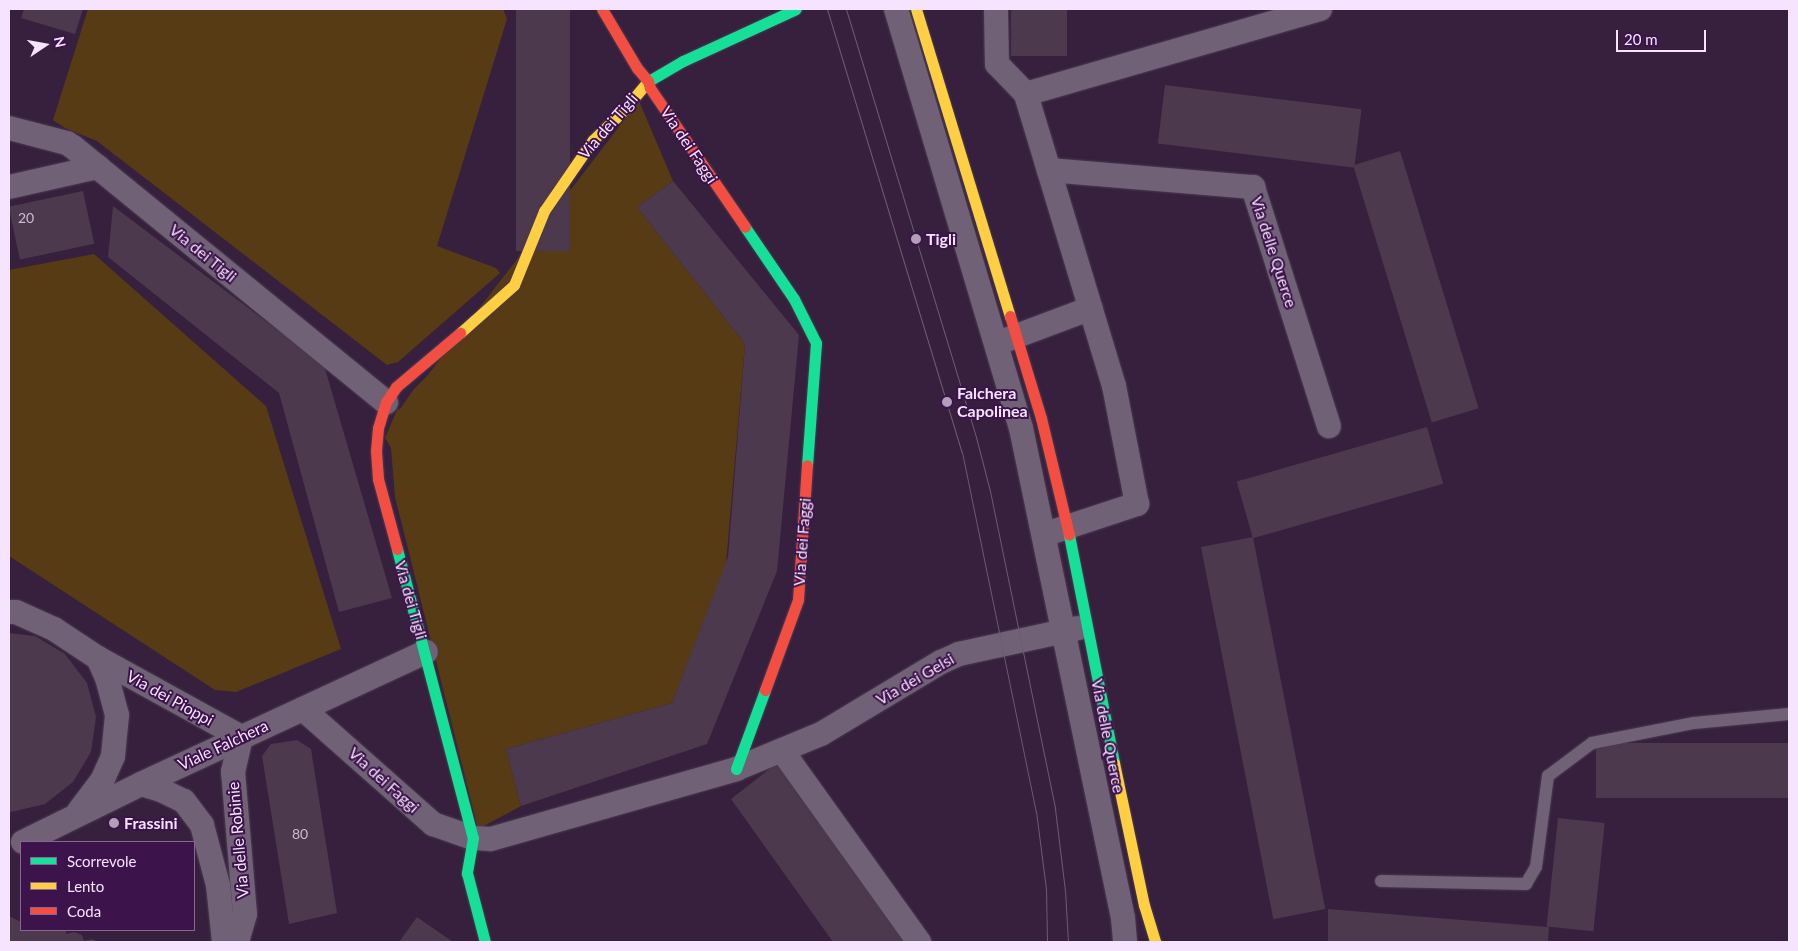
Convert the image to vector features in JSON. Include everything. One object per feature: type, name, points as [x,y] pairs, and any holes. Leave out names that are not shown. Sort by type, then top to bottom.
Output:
[{"type":"street","name":"Via dei Tigli","points":[[602,9],[637,68],[648,81]]},
{"type":"street","name":"Via dei Tigli","points":[[426,652],[378,480],[376,451],[378,428],[386,402],[396,387],[499,300],[514,285],[544,211],[566,176],[593,140],[623,111],[648,81],[683,61],[796,9]]},
{"type":"street","name":"Via delle Querce","points":[[896,9],[1007,340]]},
{"type":"street","name":"Via delle Querce","points":[[916,9],[1007,340],[1021,428],[1056,531],[1075,629],[1126,942]]},
{"type":"street","points":[[996,9],[997,64],[1026,94],[1114,386],[1137,504],[1056,531]]},
{"type":"street","points":[[1026,94],[1320,9]]},
{"type":"street","name":"Via dei Faggi","points":[[303,709],[433,824],[472,838],[491,839],[736,769],[798,600],[816,343],[794,299],[650,88],[648,81]]},
{"type":"street","name":"Via dei Tigli","points":[[9,128],[67,143],[386,402]]},
{"type":"street","points":[[9,187],[98,167]]},
{"type":"street","name":"Via delle Querce","points":[[1049,170],[1253,187],[1329,426]]},
{"type":"street","points":[[1007,340],[1090,308]]},
{"type":"street","name":"Via dei Pioppi","points":[[9,612],[16,612],[54,629],[98,658],[241,737]]},
{"type":"street","name":"Via delle Querce","points":[[1075,629],[1128,833],[1144,905],[1156,942]]},
{"type":"street","name":"Via dei Gelsi","points":[[736,769],[783,752],[821,734],[941,662],[959,654],[1075,629]]},
{"type":"street","points":[[426,652],[472,838],[467,873],[485,942]]},
{"type":"street","name":"Viale Falchera","points":[[26,841],[77,814],[426,652]]},
{"type":"street","name":"Via dei Pioppi","points":[[77,814],[102,780],[113,756],[116,714],[107,678],[98,658]]},
{"type":"street","name":"Via delle Robinie","points":[[237,942],[245,914],[232,772],[241,737]]},
{"type":"street","points":[[783,752],[919,942]]},
{"type":"street","name":"Via delle Robinie","points":[[141,784],[161,790],[184,801],[202,826],[218,884],[224,942]]},
{"type":"lane","points":[[1382,881],[1526,884],[1536,867],[1548,776],[1592,743],[1694,723],[1789,714]]},
{"type":"shaded area","points":[[88,9],[503,9],[507,19],[437,246],[496,268],[500,273],[398,362],[387,365],[97,141],[65,128],[53,120]]},
{"type":"shaded area","points":[[639,101],[673,181],[637,207],[745,344],[726,564],[672,703],[506,749],[521,806],[478,829],[395,497],[391,448],[385,438],[397,410],[400,409],[414,389],[427,376]]},
{"type":"shaded area","points":[[94,254],[266,406],[341,649],[236,692],[215,690],[9,556],[9,270]]},
{"type":"building","points":[[24,9],[83,9],[75,34],[21,18]]},
{"type":"building","points":[[516,9],[570,9],[570,251],[516,251]]},
{"type":"building","points":[[1011,9],[1067,9],[1067,56],[1011,56]]},
{"type":"building","points":[[1165,85],[1362,109],[1354,168],[1158,144]]},
{"type":"building","points":[[1400,151],[1479,408],[1432,423],[1353,165]]},
{"type":"building","points":[[673,181],[799,335],[777,571],[707,744],[521,806],[506,749],[672,703],[728,557],[745,344],[637,207]]},
{"type":"building","points":[[83,191],[94,244],[20,260],[9,207]]},
{"type":"building","points":[[113,206],[324,365],[392,598],[339,612],[279,393],[108,257]]},
{"type":"building","points":[[1427,427],[1443,484],[1253,538],[1237,482]]},
{"type":"building","points":[[1253,537],[1325,909],[1273,919],[1201,547]]},
{"type":"building","points":[[9,633],[35,636],[65,654],[87,683],[96,717],[91,752],[73,782],[45,804],[11,812],[9,812]]},
{"type":"building","points":[[297,740],[311,749],[337,913],[289,924],[262,756],[271,744]]},
{"type":"building","points":[[1596,743],[1789,743],[1789,798],[1596,798]]},
{"type":"building","points":[[777,763],[910,942],[833,942],[731,799]]},
{"type":"building","points":[[1558,818],[1605,823],[1593,931],[1547,926]]},
{"type":"building","points":[[1328,909],[1549,927],[1548,942],[1328,942]]},
{"type":"building","points":[[9,916],[20,922],[20,931],[66,931],[66,934],[74,932],[82,935],[84,941],[92,939],[99,942],[9,942]]},
{"type":"building","points":[[417,917],[453,942],[399,942]]},
{"type":"tram line","points":[[827,9],[962,452],[1036,811],[1046,889],[1047,942]]},
{"type":"tram line","points":[[846,9],[976,437],[990,491],[1055,809],[1065,890],[1068,942]]},
{"type":"traffic: fast","points":[[647,82],[683,61],[796,9]]},
{"type":"traffic: fast","points":[[745,227],[794,299],[816,343],[807,465]]},
{"type":"traffic: fast","points":[[1069,535],[1114,763]]},
{"type":"traffic: fast","points":[[397,549],[473,838],[467,873],[485,942]]},
{"type":"traffic: fast","points":[[736,769],[765,690]]},
{"type":"traffic: slow","points":[[916,9],[1010,316]]},
{"type":"traffic: slow","points":[[460,333],[514,285],[544,211],[593,140],[623,111],[647,82]]},
{"type":"traffic: slow","points":[[1114,763],[1144,905],[1155,942]]},
{"type":"traffic: jam","points":[[602,9],[637,68],[648,81],[650,88],[745,227]]},
{"type":"traffic: jam","points":[[1010,316],[1041,418],[1069,535]]},
{"type":"traffic: jam","points":[[397,549],[378,479],[376,451],[378,428],[386,402],[396,387],[460,333]]},
{"type":"traffic: jam","points":[[765,690],[798,600],[807,465]]},
{"type":"place","name":"Tigli","points":[[916,239]]},
{"type":"place","name":"Falchera Capolinea","points":[[947,402]]},
{"type":"place","name":"Frassini","points":[[114,823]]}]
